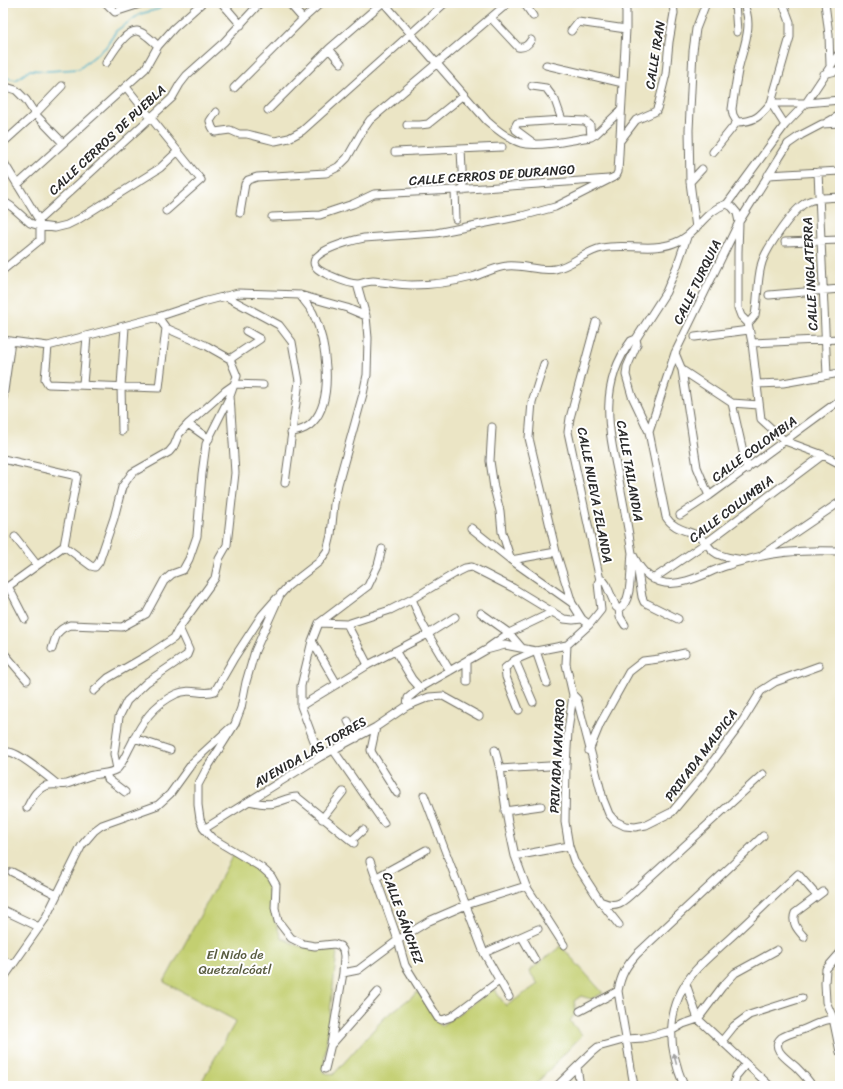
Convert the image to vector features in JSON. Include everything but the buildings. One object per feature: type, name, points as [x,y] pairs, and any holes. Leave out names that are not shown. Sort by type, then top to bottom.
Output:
[{"type":"street","points":[[106,3],[115,12],[143,3]]},
{"type":"street","points":[[17,185],[145,69],[158,46],[174,28],[202,3]]},
{"type":"street","points":[[222,3],[241,25]]},
{"type":"street","name":"CALLE CERROS DE PUEBLA","points":[[40,223],[172,98],[186,75],[241,25],[260,3]]},
{"type":"street","points":[[289,3],[303,19]]},
{"type":"street","points":[[234,88],[321,3]]},
{"type":"street","points":[[268,110],[329,49],[383,3],[494,127],[516,141],[526,144],[535,144],[591,137],[621,110]]},
{"type":"street","points":[[216,112],[210,121],[215,132],[230,130],[239,134],[247,134],[275,141],[290,138],[302,131],[445,3]]},
{"type":"street","points":[[240,213],[245,184],[248,180],[257,177],[326,173],[338,168],[347,158],[370,120],[508,3]]},
{"type":"street","points":[[524,3],[533,16]]},
{"type":"street","points":[[624,3],[626,11],[626,29],[620,141],[618,172],[613,178],[555,207],[522,216],[436,233],[352,240],[322,251],[315,259],[315,266],[322,272],[356,284],[371,281],[412,285],[443,283],[472,277],[507,266],[554,269],[600,248],[660,246],[674,243],[687,237],[712,210],[727,204],[785,125],[806,103],[840,52]]},
{"type":"street","name":"CALLE IRAN","points":[[620,141],[636,120],[656,111],[658,106],[666,74],[668,42],[674,13],[673,3]]},
{"type":"street","points":[[696,228],[690,182],[689,130],[693,51],[696,29],[706,3]]},
{"type":"street","points":[[735,3],[736,32]]},
{"type":"street","points":[[737,122],[733,115],[732,109],[739,67],[749,27],[746,9],[743,3]]},
{"type":"street","points":[[737,122],[748,122],[756,118],[771,102],[790,38],[790,22],[783,3]]},
{"type":"street","points":[[825,3],[829,35],[830,66]]},
{"type":"street","points":[[492,18],[518,47],[522,48],[528,45],[531,40]]},
{"type":"street","points":[[571,31],[578,22],[626,29]]},
{"type":"street","points":[[106,63],[129,33],[137,31],[158,46]]},
{"type":"street","points":[[329,49],[342,63]]},
{"type":"street","points":[[546,65],[623,84]]},
{"type":"street","points":[[824,74],[840,70]]},
{"type":"street","points":[[3,86],[16,90],[63,143]]},
{"type":"street","points":[[3,144],[36,114],[62,86]]},
{"type":"street","points":[[532,86],[546,88],[555,100],[562,120]]},
{"type":"street","points":[[126,87],[201,180],[166,212]]},
{"type":"street","points":[[407,125],[420,126],[428,124],[464,95]]},
{"type":"street","points":[[771,102],[806,103],[840,100]]},
{"type":"street","points":[[771,102],[785,125]]},
{"type":"street","name":"CALLE TURQUIA","points":[[649,432],[675,353],[739,222],[788,144],[801,134],[840,115]]},
{"type":"street","points":[[535,144],[516,130],[515,127],[517,123],[562,120],[588,122],[591,137]]},
{"type":"street","points":[[713,152],[737,122]]},
{"type":"street","points":[[822,124],[840,124]]},
{"type":"street","points":[[395,152],[502,147]]},
{"type":"street","points":[[456,219],[461,150]]},
{"type":"street","points":[[3,201],[30,223],[40,223],[55,228],[67,225],[160,168],[178,151]]},
{"type":"street","points":[[3,162],[40,223],[40,240],[3,270]]},
{"type":"street","points":[[690,182],[702,168]]},
{"type":"street","points":[[768,175],[840,171]]},
{"type":"street","name":"CALLE INGLATERRA","points":[[818,172],[820,241],[828,374]]},
{"type":"street","name":"CALLE CERROS DE DURANGO","points":[[272,217],[320,215],[354,204],[374,194],[459,190],[613,178]]},
{"type":"street","points":[[695,337],[748,326],[755,315],[760,267],[767,250],[798,208],[808,201],[818,198],[840,198]]},
{"type":"street","points":[[727,204],[737,213],[739,222],[738,308],[741,316],[748,326],[752,343],[761,419],[785,441],[840,464]]},
{"type":"street","name":"CALLE TAILANDIA","points":[[637,562],[632,553],[609,429],[608,399],[611,380],[619,360],[631,341],[636,339],[666,292],[678,266],[687,237]]},
{"type":"street","points":[[785,242],[840,240]]},
{"type":"street","points":[[27,808],[33,796],[40,788],[48,785],[65,784],[95,774],[106,773],[117,769],[143,722],[153,710],[170,698],[185,691],[210,693],[215,691],[234,658],[273,601],[288,586],[319,562],[327,551],[331,535],[334,504],[338,484],[363,394],[367,374],[368,338],[366,316],[356,284]]},
{"type":"street","points":[[769,295],[840,289]]},
{"type":"street","points":[[7,340],[48,346],[125,327],[238,293],[300,295],[347,308],[366,316]]},
{"type":"street","points":[[292,433],[305,429],[313,423],[320,412],[325,398],[326,384],[324,346],[319,327],[312,312],[300,295]]},
{"type":"street","points":[[225,296],[279,325],[292,342],[298,381],[285,483]]},
{"type":"street","points":[[52,649],[57,633],[62,628],[70,625],[122,626],[146,614],[164,581],[172,574],[183,570],[190,559],[198,536],[202,474],[206,444],[230,396],[238,376],[230,359],[207,346],[166,328],[158,317]]},
{"type":"street","name":"CALLE NUEVA ZELANDA","points":[[596,322],[570,418],[568,432],[600,580]]},
{"type":"street","points":[[122,431],[121,386],[125,327]]},
{"type":"street","points":[[48,346],[45,379],[48,384],[83,384],[159,388],[166,328]]},
{"type":"street","points":[[230,359],[260,339],[246,331]]},
{"type":"street","points":[[83,384],[87,336]]},
{"type":"street","points":[[636,339],[637,344],[627,367],[626,375],[632,396],[649,432],[666,517],[669,523],[702,538],[714,552],[725,557],[746,560]]},
{"type":"street","points":[[752,343],[840,339]]},
{"type":"street","points":[[3,350],[7,340]]},
{"type":"street","points":[[3,398],[7,340]]},
{"type":"street","points":[[675,353],[682,370],[697,467],[709,496]]},
{"type":"street","points":[[544,364],[532,402],[529,438],[556,552],[572,603],[582,619],[589,625]]},
{"type":"street","points":[[682,370],[732,403],[759,405]]},
{"type":"street","points":[[756,384],[782,383],[840,373]]},
{"type":"street","points":[[64,546],[91,566],[95,567],[100,562],[122,487],[132,473],[169,452],[174,446],[179,434],[188,424],[235,384],[263,385]]},
{"type":"street","points":[[94,691],[108,678],[174,638],[179,628],[215,578],[219,559],[227,545],[235,473],[230,396]]},
{"type":"street","name":"CALLE COLOMBIA","points":[[680,515],[747,469],[840,400]]},
{"type":"street","points":[[732,403],[747,469]]},
{"type":"street","points":[[188,424],[209,439]]},
{"type":"street","points":[[492,427],[490,461],[494,488],[500,511],[502,532],[511,560]]},
{"type":"street","name":"CALLE COLUMBIA","points":[[653,579],[706,543],[823,456]]},
{"type":"street","points":[[3,459],[77,476],[64,546],[5,588],[25,619]]},
{"type":"street","points":[[761,556],[840,502]]},
{"type":"street","points":[[471,528],[511,560],[572,603]]},
{"type":"street","points":[[15,537],[37,565]]},
{"type":"street","points":[[320,757],[301,706],[301,686],[312,641],[319,623],[368,586],[378,565],[382,549]]},
{"type":"street","points":[[637,562],[645,573],[653,579],[665,583],[678,583],[726,566],[761,556],[807,550],[840,551]]},
{"type":"street","points":[[511,560],[556,552]]},
{"type":"street","points":[[619,609],[623,607],[628,596],[632,553]]},
{"type":"street","points":[[637,562],[644,602],[678,618]]},
{"type":"street","points":[[319,623],[347,624],[390,610],[412,599],[459,571],[472,567],[513,588],[564,620],[582,619]]},
{"type":"street","points":[[519,710],[506,677],[505,668],[515,660],[536,651],[567,645],[589,625],[601,610],[598,583],[600,580],[603,580],[606,584],[616,607],[619,609],[620,617],[625,625]]},
{"type":"street","points":[[280,595],[255,652],[246,682],[241,708],[235,724],[198,785],[198,805],[200,819],[204,829],[212,838],[262,868],[271,876],[276,886],[275,908],[278,921],[291,938],[303,944],[315,946],[334,944],[340,946],[343,950],[343,973],[331,1044],[325,1069]]},
{"type":"street","points":[[412,599],[422,623],[450,671]]},
{"type":"street","points":[[407,706],[408,698],[420,688],[486,650],[510,633],[553,612]]},
{"type":"street","points":[[481,613],[510,633],[521,647]]},
{"type":"street","points":[[301,706],[368,666],[428,634],[455,617]]},
{"type":"street","points":[[347,624],[368,666]]},
{"type":"street","points":[[117,769],[114,754],[119,717],[126,701],[147,682],[187,655],[189,650],[179,628]]},
{"type":"street","points":[[312,641],[337,684]]},
{"type":"street","points":[[486,650],[505,645],[536,651]]},
{"type":"street","name":"PRIVADA NAVARRO","points":[[567,645],[566,664],[573,695],[568,731],[566,765],[565,822],[569,846],[574,861],[600,901],[619,925]]},
{"type":"street","points":[[536,651],[547,683]]},
{"type":"street","points":[[3,652],[27,680]]},
{"type":"street","points":[[396,652],[412,679],[420,688]]},
{"type":"street","points":[[589,751],[600,724],[629,672],[643,660],[659,659],[685,653]]},
{"type":"street","points":[[515,660],[533,702]]},
{"type":"street","points":[[467,661],[467,682]]},
{"type":"street","name":"PRIVADA MALPICA","points":[[573,695],[577,699],[589,751],[609,814],[615,821],[625,826],[635,827],[646,824],[672,812],[702,776],[740,726],[761,691],[774,682],[819,666]]},
{"type":"street","name":"AVENIDA LAS TORRES","points":[[204,829],[320,757],[358,738],[407,706],[429,697],[443,696],[478,716]]},
{"type":"street","points":[[348,721],[358,738]]},
{"type":"street","points":[[3,979],[39,928],[82,845],[94,831],[102,825],[158,805],[170,794],[193,762],[235,724]]},
{"type":"street","points":[[376,727],[371,750],[372,754],[397,793]]},
{"type":"street","points":[[134,738],[170,750]]},
{"type":"street","points":[[495,750],[500,769],[505,811],[515,856],[526,886],[564,945]]},
{"type":"street","points":[[334,751],[384,823]]},
{"type":"street","points":[[3,754],[6,752],[11,752],[58,785]]},
{"type":"street","points":[[500,769],[566,765]]},
{"type":"street","points":[[106,773],[108,779],[125,792]]},
{"type":"street","points":[[600,901],[610,905],[617,905],[636,890],[763,774]]},
{"type":"street","points":[[322,819],[343,792]]},
{"type":"street","points":[[424,794],[484,952],[509,997]]},
{"type":"street","points":[[249,801],[263,804],[276,803],[296,797],[353,842],[363,830]]},
{"type":"street","points":[[505,811],[541,806]]},
{"type":"street","points":[[634,1086],[618,992],[620,980],[626,966],[636,954],[763,836]]},
{"type":"street","points":[[515,856],[569,846]]},
{"type":"street","points":[[375,878],[426,850]]},
{"type":"street","name":"CALLE SÁNCHEZ","points":[[370,861],[398,940],[405,965],[438,1018],[442,1020],[451,1017],[499,981]]},
{"type":"street","points":[[12,872],[57,895]]},
{"type":"street","points":[[684,1086],[674,1057],[671,1032],[675,1008],[679,997],[694,971],[798,874],[820,894],[795,913],[793,918],[796,926],[804,937]]},
{"type":"street","points":[[343,973],[358,970],[398,940],[429,921],[466,905],[526,886]]},
{"type":"street","points":[[3,910],[39,928]]},
{"type":"street","points":[[484,952],[538,929]]},
{"type":"street","points":[[522,937],[535,960]]},
{"type":"street","points":[[557,1086],[598,1047],[627,1039],[643,1038],[671,1032],[683,1024],[698,1019],[722,987],[735,973],[777,950]]},
{"type":"street","points":[[840,953],[826,969],[825,983],[826,1002],[836,1019],[840,1052]]},
{"type":"street","points":[[3,960],[14,965]]},
{"type":"street","points":[[686,984],[698,1019],[770,1086]]},
{"type":"street","points":[[331,1044],[378,992]]},
{"type":"street","points":[[580,1011],[618,992]]},
{"type":"street","points":[[722,1041],[734,1026],[749,1015],[802,998]]},
{"type":"street","points":[[812,1086],[810,1081],[779,1051],[778,1044],[780,1039],[787,1035],[805,1029],[821,1021],[836,1019]]},
{"type":"street","points":[[734,1086],[736,1076],[746,1064]]},
{"type":"street","points":[[577,1067],[580,1086]]},
{"type":"green space","name":"El Nido de Quetzalcóatl","points":[[233,855],[255,867],[269,880],[272,887],[272,910],[275,922],[282,938],[298,946],[337,952],[323,1072],[333,1075],[384,1018],[418,992],[441,1026],[494,989],[506,1006],[538,984],[529,971],[561,946],[603,993],[591,999],[581,996],[574,1001],[576,1012],[570,1021],[582,1035],[534,1086],[199,1086],[236,1021],[164,982]]},
{"type":"waterway","points":[[3,77],[16,80],[30,70],[48,71],[79,69],[106,47],[116,31],[140,14],[159,9],[166,3]]}]
